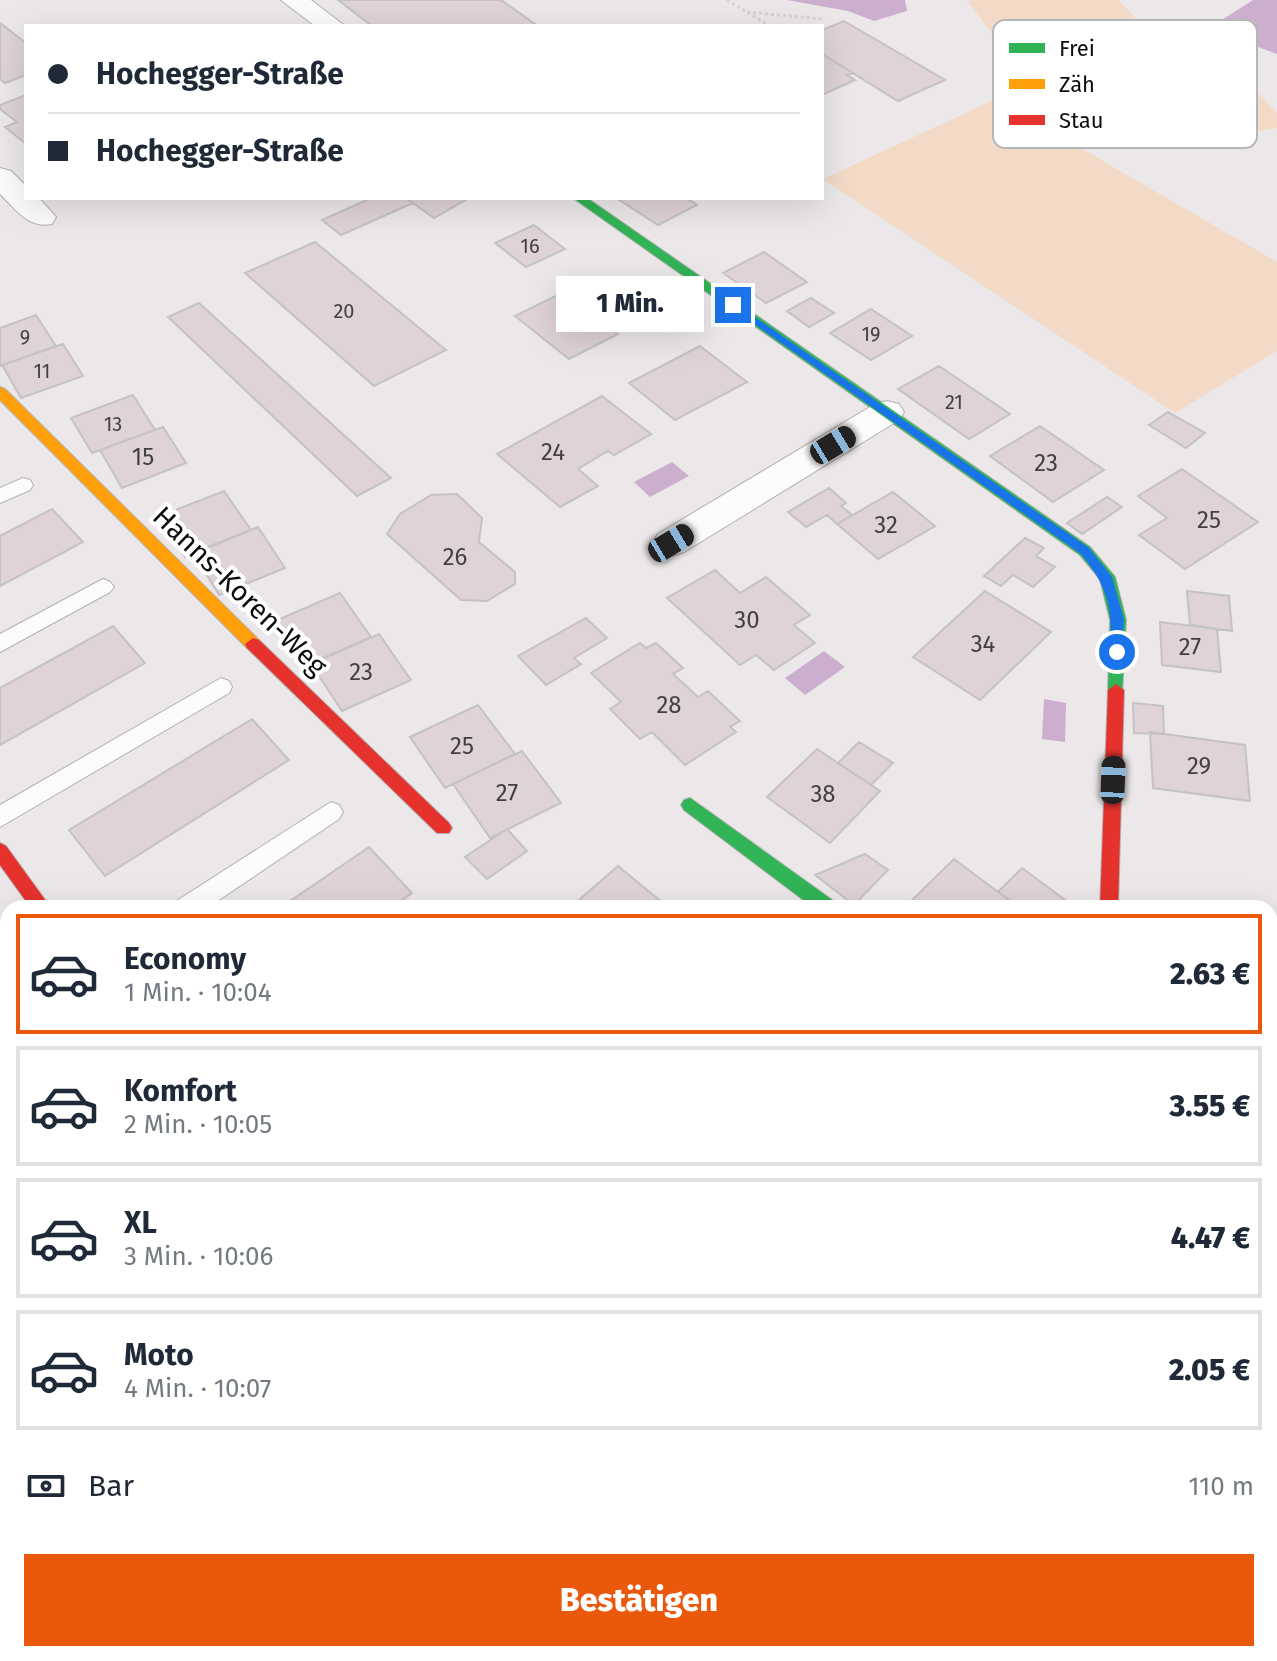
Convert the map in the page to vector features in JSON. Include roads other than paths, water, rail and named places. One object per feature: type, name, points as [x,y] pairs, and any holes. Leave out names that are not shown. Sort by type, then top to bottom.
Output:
[{"type":"street","points":[[294,0],[329,24]]},
{"type":"street","points":[[0,177],[41,217]]},
{"type":"street","points":[[582,200],[1085,551],[1107,577],[1118,620],[1109,900]]},
{"type":"street","name":"Hanns-Koren-Weg","points":[[0,392],[161,555],[443,828]]},
{"type":"street","points":[[671,543],[887,412]]},
{"type":"street","points":[[690,805],[817,900]]},
{"type":"street","points":[[0,851],[36,900]]},
{"type":"lane","points":[[0,496],[23,485]]},
{"type":"lane","points":[[0,644],[103,587]]},
{"type":"lane","points":[[0,817],[221,687]]},
{"type":"lane","points":[[199,900],[331,812]]}]
